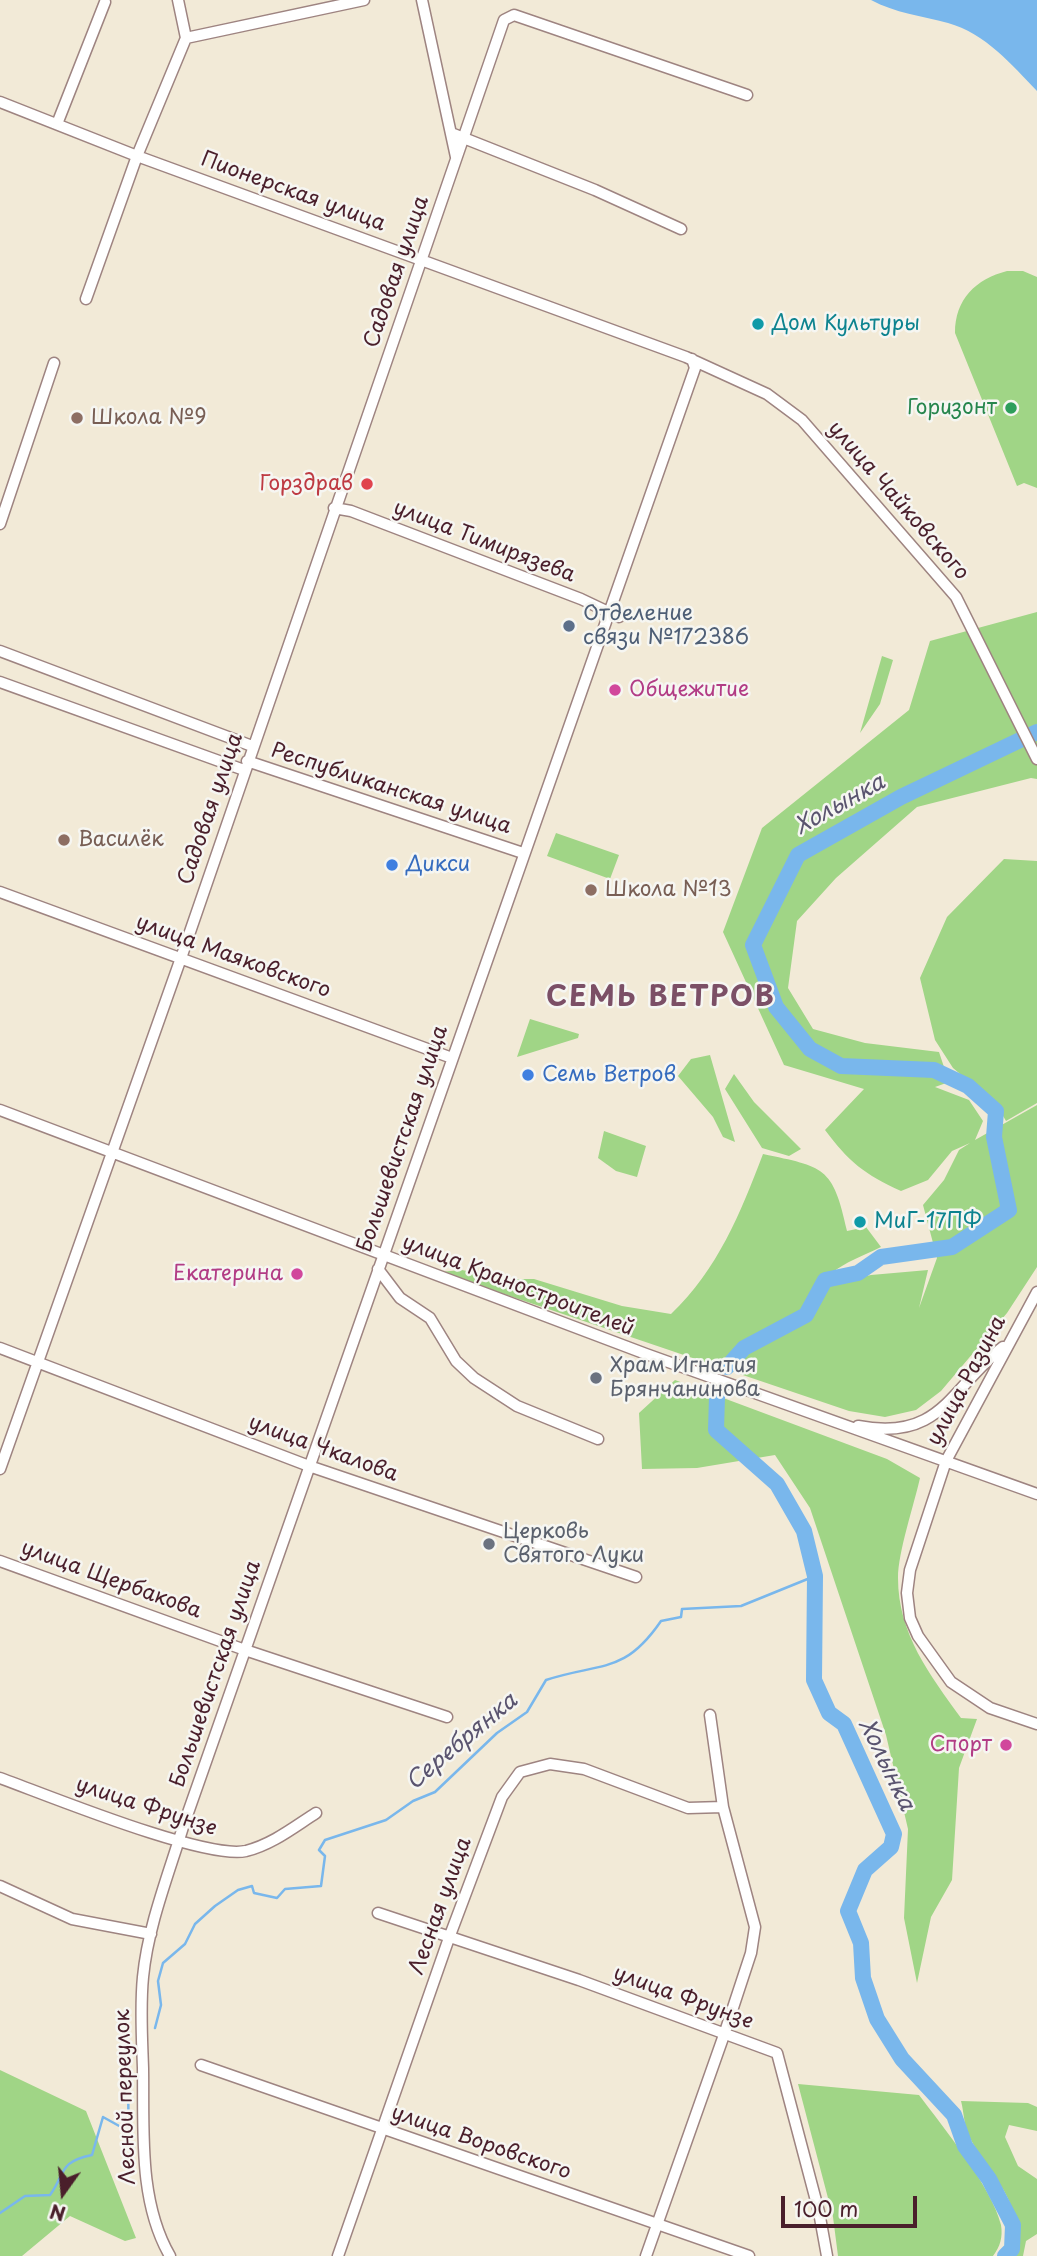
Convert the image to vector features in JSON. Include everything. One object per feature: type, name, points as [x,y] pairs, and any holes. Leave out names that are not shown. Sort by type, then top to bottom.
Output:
[{"type":"street","points":[[86,299],[137,156],[186,38],[178,0]]},
{"type":"street","points":[[186,38],[364,0]]},
{"type":"street","points":[[422,0],[457,160]]},
{"type":"street","points":[[57,124],[105,2]]},
{"type":"street","name":"Садовая улица","points":[[0,1469],[181,958],[504,20],[514,15],[747,95]]},
{"type":"street","name":"Пионерская улица","points":[[0,102],[137,156],[692,359]]},
{"type":"street","points":[[451,133],[595,190],[681,229]]},
{"type":"street","name":"Большевистская улица","points":[[151,1934],[179,1841],[523,853],[614,615],[695,368],[692,359]]},
{"type":"street","name":"улица Чайковского","points":[[692,359],[767,394],[802,420],[956,597],[1037,759]]},
{"type":"street","points":[[0,524],[54,363]]},
{"type":"street","name":"улица Тимирязева","points":[[334,508],[376,521],[614,615]]},
{"type":"street","name":"Республиканская улица","points":[[0,651],[253,746]]},
{"type":"street","name":"Республиканская улица","points":[[0,682],[246,766],[523,853]]},
{"type":"street","name":"улица Маяковского","points":[[0,892],[452,1058]]},
{"type":"street","name":"улица Краностроителей","points":[[0,1110],[383,1256],[1037,1494]]},
{"type":"street","points":[[378,1269],[400,1298],[430,1318],[456,1361],[474,1378],[517,1406],[598,1439]]},
{"type":"street","name":"улица Разина","points":[[1037,1292],[946,1461],[910,1570],[907,1593],[910,1618],[918,1636],[951,1682],[990,1708],[1037,1724]]},
{"type":"street","points":[[831,1421],[892,1428],[926,1419],[950,1403],[986,1360],[1009,1343]]},
{"type":"street","name":"улица Чкалова","points":[[0,1348],[309,1466],[636,1577]]},
{"type":"street","name":"улица Щербакова","points":[[0,1561],[245,1650],[447,1717]]},
{"type":"street","points":[[646,2256],[724,2035],[751,1953],[755,1927],[723,1807],[710,1715]]},
{"type":"street","name":"Лесная улица","points":[[338,2256],[449,1938],[502,1797],[520,1772],[550,1764],[583,1769],[688,1808],[723,1807]]},
{"type":"street","name":"улица Фрунзе","points":[[0,1778],[179,1841],[218,1850],[243,1852],[270,1843],[316,1813]]},
{"type":"street","points":[[0,1886],[72,1919],[151,1934]]},
{"type":"street","name":"улица Фрунзе","points":[[377,1913],[579,1980],[777,2053],[819,2212],[827,2256]]},
{"type":"street","name":"Лесной переулок","points":[[151,1934],[143,1976],[142,2007],[147,2172],[156,2228],[170,2256]]},
{"type":"street","name":"улица Воровского","points":[[201,2064],[749,2256]]},
{"type":"green space","name":"Горизонт","points":[[1007,271],[1023,271],[1037,277],[1037,488],[1024,483],[1017,486],[955,333],[959,310],[969,292],[986,279]]},
{"type":"green space","points":[[1037,612],[1037,779],[1031,778],[917,807],[836,878],[797,921],[788,988],[813,1029],[865,1043],[939,1052],[949,1082],[935,1087],[969,1100],[983,1121],[975,1140],[1037,1105],[1037,1267],[1007,1313],[941,1391],[916,1410],[885,1417],[849,1411],[439,1272],[462,1270],[505,1279],[534,1279],[622,1306],[671,1314],[688,1297],[726,1240],[763,1154],[800,1162],[823,1173],[837,1193],[847,1231],[866,1227],[881,1247],[842,1266],[822,1281],[808,1304],[805,1319],[827,1285],[871,1275],[928,1270],[919,1308],[937,1258],[923,1205],[944,1180],[959,1150],[970,1143],[952,1151],[928,1180],[901,1191],[858,1166],[825,1130],[864,1089],[784,1065],[723,932],[762,828],[909,710],[930,641]]},
{"type":"green space","points":[[882,656],[893,660],[880,704],[860,733]]},
{"type":"green space","points":[[556,833],[619,855],[610,879],[547,856]]},
{"type":"green space","points":[[1004,859],[1037,861],[1037,1103],[1006,1121],[996,1104],[953,1068],[935,1040],[920,978],[947,917]]},
{"type":"green space","points":[[530,1019],[579,1034],[578,1038],[517,1057]]},
{"type":"green space","points":[[710,1055],[735,1142],[723,1137],[713,1117],[678,1076],[691,1059]]},
{"type":"green space","points":[[734,1074],[754,1102],[801,1149],[789,1156],[762,1148],[725,1089]]},
{"type":"green space","points":[[604,1131],[646,1146],[637,1177],[616,1171],[598,1158]]},
{"type":"green space","points":[[675,1380],[887,1459],[920,1478],[899,1567],[899,1598],[903,1617],[927,1670],[961,1718],[977,1719],[959,1768],[952,1880],[931,1917],[917,1983],[904,1918],[908,1829],[886,1735],[810,1508],[775,1455],[697,1468],[642,1469],[639,1413]]},
{"type":"green space","points":[[0,2070],[86,2111],[136,2238],[125,2241],[70,2216],[22,2256],[0,2256]]},
{"type":"green space","points":[[798,2084],[919,2095],[966,2158],[996,2210],[1002,2234],[993,2256],[838,2256],[833,2217]]},
{"type":"green space","points":[[961,2101],[1028,2103],[1037,2107],[1037,2131],[1009,2125],[1005,2137],[1018,2166],[1037,2179],[1037,2234],[1026,2241],[1023,2256],[1011,2256],[1018,2247],[1013,2211],[1002,2187],[968,2134]]},
{"type":"water","points":[[871,0],[1037,0],[1037,91],[997,51],[974,34],[948,23],[899,11]]},
{"type":"waterway","name":"Холынка","points":[[727,1367],[744,1348],[806,1315],[825,1280],[858,1273],[881,1257],[952,1247],[1009,1210],[994,1137],[996,1111],[968,1086],[934,1070],[841,1066],[810,1049],[776,1007],[753,945],[798,855],[901,797],[1037,732]]},
{"type":"waterway","name":"Холынка","points":[[717,1397],[716,1430],[777,1484],[804,1531],[815,1576],[814,1680],[829,1713],[844,1724],[894,1834],[891,1847],[865,1870],[848,1911],[861,1943],[863,1978],[877,2019],[902,2059],[954,2115],[965,2146],[989,2179],[1013,2225],[1012,2249],[1005,2256]]},
{"type":"waterway","name":"Серебрянка","points":[[155,2028],[161,2005],[158,1981],[163,1963],[185,1944],[195,1924],[238,1890],[252,1886],[254,1893],[277,1898],[285,1889],[321,1886],[325,1856],[319,1850],[325,1840],[386,1820],[413,1801],[435,1792],[497,1733],[527,1712],[546,1680],[623,1659],[648,1638],[661,1621],[681,1617],[682,1609],[741,1606],[815,1576]]},
{"type":"waterway","points":[[0,2213],[25,2196],[50,2195],[68,2165],[92,2155],[103,2117],[121,2127],[128,2122],[128,2073],[132,2045]]},
{"type":"place","name":"Дом Культуры","points":[[758,324]]},
{"type":"place","name":"Горизонт","points":[[1011,408]]},
{"type":"place","name":"Школа №9","points":[[77,418]]},
{"type":"place","name":"Горздрав","points":[[367,484]]},
{"type":"place","name":"Отделение связи №172386","points":[[569,626]]},
{"type":"place","name":"Общежитие","points":[[615,690]]},
{"type":"place","name":"Василёк","points":[[64,840]]},
{"type":"place","name":"Дикси","points":[[392,865]]},
{"type":"place","name":"Школа №13","points":[[591,890]]},
{"type":"place","name":"Семь Ветров","points":[[528,1075]]},
{"type":"place","name":"МиГ-17ПФ","points":[[860,1222]]},
{"type":"place","name":"Екатерина","points":[[297,1274]]},
{"type":"place","name":"Храм Игнатия Брянчанинова","points":[[596,1378]]},
{"type":"place","name":"Церковь Святого Луки","points":[[489,1544]]},
{"type":"place","name":"Спорт","points":[[1006,1745]]},
{"type":"district","name":"СЕМЬ ВЕТРОВ","points":[[661,998]]}]
